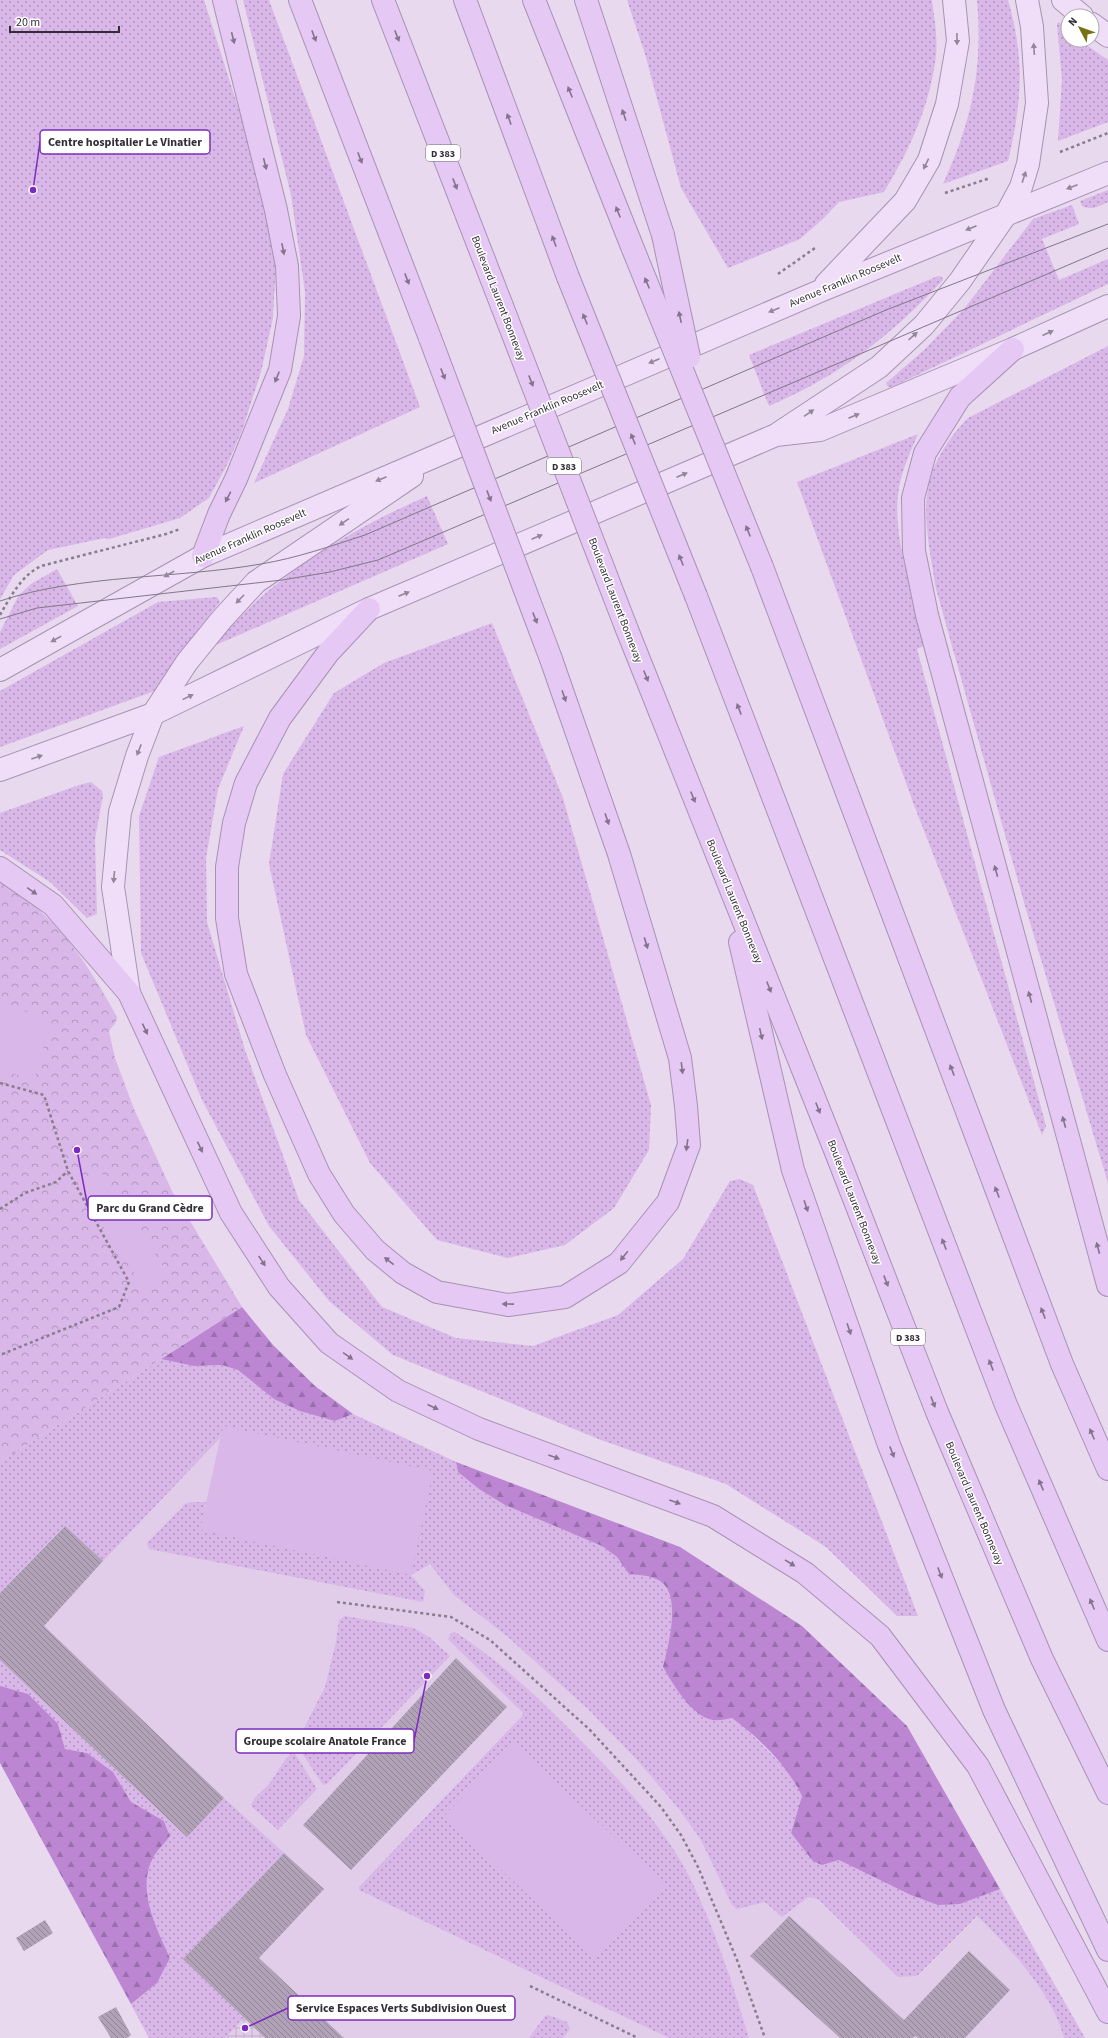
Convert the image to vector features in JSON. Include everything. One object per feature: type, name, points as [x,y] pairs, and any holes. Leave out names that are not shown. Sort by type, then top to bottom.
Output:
[{"type":"highway","points":[[203,556],[219,514],[234,485],[280,370],[289,316],[287,266],[276,210],[224,0]]},
{"type":"highway","points":[[300,0],[551,659],[619,854],[680,1058],[689,1145],[668,1202],[619,1263],[565,1297],[508,1305],[437,1292],[403,1273],[375,1250],[344,1214],[316,1167],[275,1075],[236,974],[228,918],[227,867],[234,823],[246,783],[280,718],[328,653],[368,609]]},
{"type":"highway","name":"Boulevard Laurent Bonnevay","points":[[383,0],[626,626],[723,873],[837,1155],[937,1412],[1042,1659],[1108,1794]]},
{"type":"highway","points":[[465,0],[568,277],[696,596],[1006,1404],[1108,1640]]},
{"type":"highway","points":[[534,0],[633,249],[700,409],[762,567],[1062,1364],[1108,1469]]},
{"type":"highway","points":[[586,0],[663,236],[700,409]]},
{"type":"highway","points":[[1013,349],[960,397],[925,453],[913,498],[914,551],[929,623],[1108,1285]]},
{"type":"highway","points":[[0,868],[53,905],[129,994],[231,1213],[279,1287],[329,1343],[398,1391],[479,1429],[713,1516],[805,1573],[880,1636],[978,1766],[1108,2012]]},
{"type":"highway","points":[[723,873],[793,1170],[889,1445],[994,1710],[1108,1950]]},
{"type":"main road","points":[[820,291],[905,201],[928,160],[947,104],[958,41],[954,0]]},
{"type":"main road","points":[[0,770],[153,714],[368,609],[776,435],[879,367],[924,325],[960,281],[1007,213],[1021,187],[1028,164],[1037,103],[1032,27],[1027,0]]},
{"type":"main road","points":[[1063,0],[1072,8]]},
{"type":"main road","name":"Avenue Franklin Roosevelt","points":[[0,670],[203,556],[820,291],[1007,213],[1108,173]]},
{"type":"main road","points":[[776,435],[820,430],[1013,349],[1108,306]]},
{"type":"main road","points":[[129,994],[113,887],[120,812],[137,756],[153,714],[187,662],[222,618],[256,582],[458,446]]},
{"type":"path","points":[[1056,153],[1108,133]]},
{"type":"path","points":[[943,193],[992,177]]},
{"type":"path","points":[[0,615],[17,587],[33,570],[41,566],[166,534],[186,526]]},
{"type":"path","points":[[0,1083],[44,1095],[68,1171],[129,1282],[119,1307],[0,1355]]},
{"type":"path","points":[[0,1209],[24,1193],[56,1182],[68,1171]]},
{"type":"path","points":[[337,1602],[450,1617],[490,1640],[589,1729],[661,1807],[681,1835],[698,1867],[737,1960],[765,2038]]},
{"type":"path","points":[[530,1986],[638,2038]]},
{"type":"shaded area","points":[[242,1307],[273,1345],[315,1386],[353,1414],[456,1462],[680,1547],[802,1626],[907,1726],[1085,2038],[265,2038],[244,2018],[225,2038],[149,2038],[0,1763],[0,1462]]},
{"type":"shaded area","points":[[244,2018],[265,2038],[225,2038]]},
{"type":"green space","points":[[0,0],[204,0],[260,177],[276,262],[273,318],[261,372],[243,428],[228,463],[209,498],[180,518],[109,539],[105,538],[48,550],[14,575],[0,599]]},
{"type":"green space","points":[[243,0],[269,0],[420,407],[254,483],[288,409],[304,356],[305,292],[291,195]]},
{"type":"green space","points":[[627,0],[932,0],[936,28],[936,55],[929,92],[918,126],[902,160],[884,192],[839,202],[823,219],[800,239],[728,268],[681,188],[645,54]]},
{"type":"green space","points":[[977,0],[1008,0],[1017,42],[1020,80],[1019,100],[1013,140],[1008,161],[943,184],[961,138],[973,94],[977,72],[978,49]]},
{"type":"green space","points":[[1059,22],[1060,23],[1060,48],[1091,48],[1108,60],[1108,122],[1058,141],[1062,79],[1057,24]]},
{"type":"green space","points":[[1108,190],[1108,202],[1092,208],[1082,206],[1080,201]]},
{"type":"green space","points":[[1072,205],[1079,224],[1042,239],[1059,280],[1108,259],[1108,284],[892,387],[888,387],[886,383],[924,350],[964,309],[1033,219]]},
{"type":"green space","points":[[938,276],[942,277],[943,280],[923,301],[863,353],[819,381],[769,406],[749,355]]},
{"type":"green space","points":[[1108,346],[1108,1183],[1025,906],[936,589],[926,518],[927,498],[931,478],[938,459],[950,439],[968,418]]},
{"type":"green space","points":[[918,434],[901,479],[897,513],[901,550],[926,641],[924,646],[917,649],[1046,1126],[1042,1135],[914,805],[797,482]]},
{"type":"green space","points":[[427,496],[448,544],[216,645],[219,638],[225,631],[258,600],[302,565],[350,534]]},
{"type":"green space","points":[[57,569],[78,606],[0,649],[0,632],[19,595],[31,584]]},
{"type":"green space","points":[[217,597],[220,602],[183,649],[157,688],[152,692],[0,747],[0,691],[158,602]]},
{"type":"green space","points":[[492,623],[563,798],[651,1105],[649,1150],[614,1208],[565,1245],[508,1258],[437,1240],[370,1163],[306,1035],[269,864],[283,774],[334,693],[384,663]]},
{"type":"green space","points":[[244,726],[218,789],[206,858],[207,922],[245,1050],[299,1200],[382,1307],[456,1338],[533,1346],[618,1315],[683,1259],[730,1181],[740,1179],[753,1185],[918,1616],[897,1616],[826,1547],[726,1484],[601,1440],[393,1355],[329,1301],[269,1226],[202,1100],[141,953],[139,816],[159,757]]},
{"type":"green space","points":[[91,782],[102,791],[103,795],[95,839],[97,914],[87,918],[50,882],[0,850],[0,813]]},
{"type":"green space","points":[[0,882],[38,909],[54,924],[82,959],[106,997],[117,1017],[116,1022],[109,1031],[115,1058],[134,1109],[172,1191],[242,1307],[0,1462]]},
{"type":"green space","points":[[0,1004],[52,1019],[34,1080],[0,1070]]},
{"type":"green space","points":[[103,1174],[169,1275],[145,1290],[80,1190]]},
{"type":"green space","points":[[242,1307],[273,1345],[315,1386],[353,1414],[335,1421],[300,1411],[274,1399],[238,1370],[222,1365],[194,1366],[161,1359]]},
{"type":"green space","points":[[161,1359],[194,1366],[222,1365],[238,1370],[274,1399],[335,1421],[353,1414],[456,1462],[458,1472],[479,1489],[505,1505],[602,1546],[617,1557],[629,1574],[650,1577],[665,1585],[670,1594],[672,1619],[663,1668],[712,1720],[732,1718],[742,1725],[792,1775],[802,1796],[791,1833],[822,1865],[839,1860],[960,1904],[1000,1889],[1085,2038],[1064,2038],[1050,2004],[1040,1988],[1003,1942],[977,1916],[917,1976],[898,1977],[818,1899],[808,1897],[782,1917],[765,1902],[737,1909],[732,1905],[701,1840],[679,1809],[637,1760],[589,1710],[507,1636],[454,1595],[430,1564],[411,1575],[425,1591],[423,1602],[149,1549],[147,1543],[185,1504],[192,1502],[206,1502],[201,1530],[223,1427],[220,1438],[103,1561],[64,1526],[0,1593],[0,1462]]},
{"type":"green space","points":[[223,1426],[433,1471],[411,1575],[200,1530]]},
{"type":"green space","points":[[456,1462],[680,1547],[802,1626],[907,1726],[1000,1889],[960,1904],[938,1905],[911,1895],[839,1860],[822,1865],[813,1861],[791,1833],[802,1796],[789,1774],[762,1743],[732,1718],[713,1720],[705,1718],[698,1713],[684,1699],[663,1667],[672,1619],[670,1594],[665,1585],[650,1577],[629,1574],[617,1557],[602,1546],[505,1505],[479,1489],[458,1472]]},
{"type":"green space","points":[[345,1616],[414,1628],[429,1637],[450,1656],[327,1784],[323,1785],[296,1744],[325,1687],[336,1642],[339,1620]]},
{"type":"green space","points":[[455,1632],[488,1655],[550,1709],[626,1788],[669,1842],[692,1882],[709,1920],[724,1959],[749,2038],[669,2038],[359,1890],[359,1887],[522,1716],[523,1713],[448,1639],[451,1633]]},
{"type":"green space","points":[[0,1660],[187,1837],[224,1798],[284,1853],[183,1959],[244,2018],[225,2038],[149,2038],[131,2004],[157,1983],[170,1958],[154,1922],[147,1896],[148,1870],[153,1858],[170,1836],[165,1821],[130,1802],[113,1772],[87,1753],[65,1749],[58,1724],[0,1686]]},
{"type":"green space","points":[[0,1686],[28,1694],[58,1724],[65,1749],[87,1753],[113,1772],[131,1802],[164,1821],[170,1836],[153,1858],[148,1870],[147,1896],[154,1922],[170,1958],[157,1983],[131,2004],[0,1763]]},
{"type":"green space","points":[[514,1742],[664,1885],[595,1958],[444,1816]]},
{"type":"green space","points":[[294,1752],[317,1789],[278,1830],[251,1806],[255,1798],[272,1780],[286,1759]]},
{"type":"green space","points":[[548,2015],[567,2022],[570,2029],[563,2038],[529,2038],[545,2016]]},
{"type":"building","points":[[65,1526],[103,1561],[44,1626],[224,1798],[187,1837],[0,1660],[0,1593]]},
{"type":"building","points":[[456,1658],[507,1707],[351,1870],[303,1825]]},
{"type":"building","points":[[284,1853],[324,1889],[259,1958],[344,2038],[265,2038],[183,1959]]},
{"type":"building","points":[[789,1916],[904,2020],[969,1951],[1010,1990],[965,2038],[918,2038],[915,2036],[913,2038],[840,2038],[750,1956]]},
{"type":"building","points":[[45,1920],[53,1933],[24,1951],[16,1938]]},
{"type":"building","points":[[116,2007],[131,2035],[127,2038],[111,2038],[98,2017]]},
{"type":"tram line","points":[[0,601],[31,592],[96,581],[229,569],[261,564],[301,555],[365,535],[886,310],[1108,224]]},
{"type":"tram line","points":[[0,619],[37,608],[282,580],[330,572],[378,560],[1108,248]]},
{"type":"place","name":"Centre hospitalier Le Vinatier","points":[[33,190]]},
{"type":"place","name":"Parc du Grand Cèdre","points":[[77,1150]]},
{"type":"place","name":"Groupe scolaire Anatole France","points":[[427,1676]]},
{"type":"place","name":"Service Espaces Verts Subdivision Ouest","points":[[245,2028]]}]
